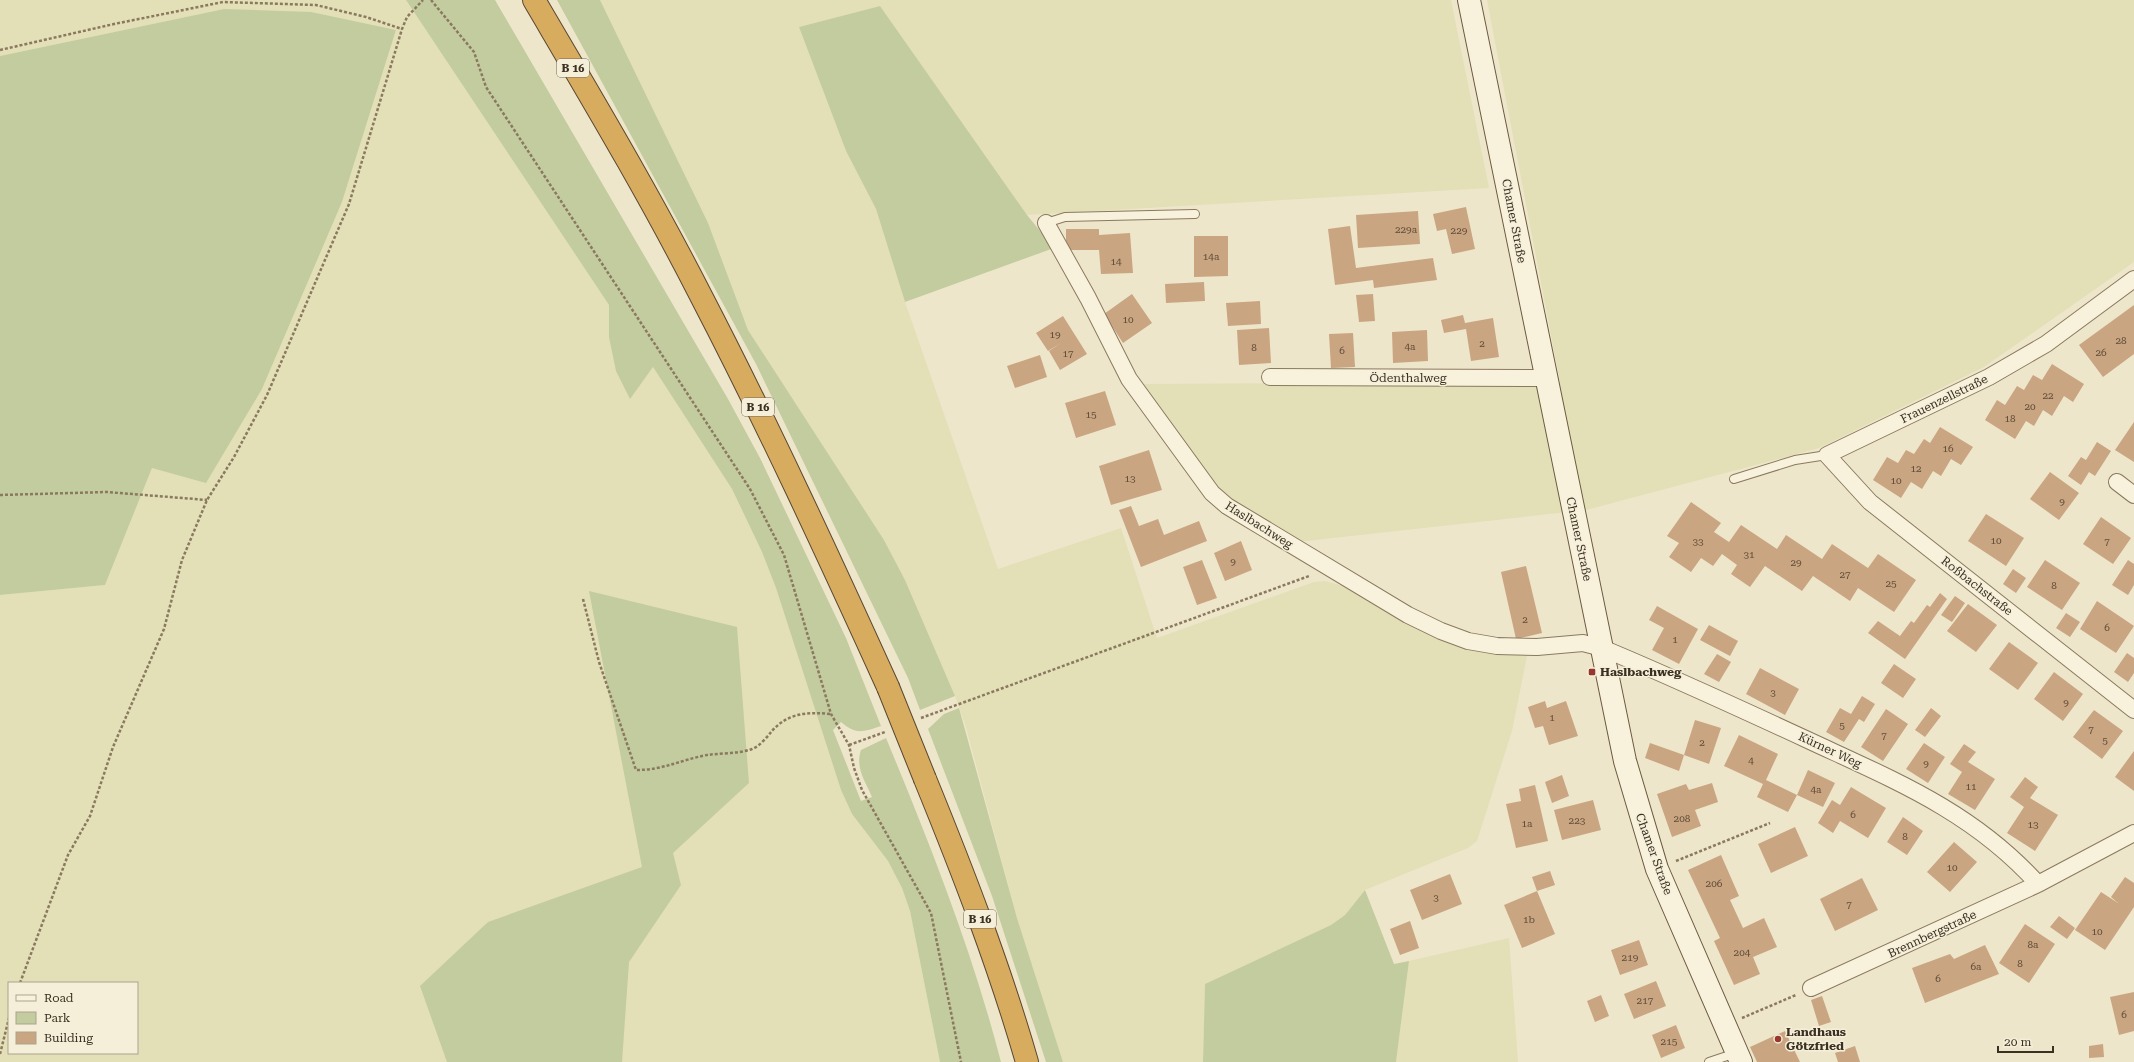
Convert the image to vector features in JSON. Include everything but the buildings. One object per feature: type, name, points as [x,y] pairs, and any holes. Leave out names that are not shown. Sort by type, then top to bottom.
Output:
[{"type":"highway","name":"B 16","points":[[534,0],[613,135],[700,293],[785,461],[888,687],[974,900],[1007,992],[1027,1062]]},
{"type":"street","name":"Chamer Straße","points":[[1469,0],[1625,761],[1657,869],[1739,1057]]},
{"type":"street","name":"Haslbachweg","points":[[1046,223],[1088,298],[1129,379],[1212,493],[1227,506],[1408,615],[1468,641],[1498,646],[1537,647],[1583,643],[1602,648]]},
{"type":"street","name":"Frauenzellstraße","points":[[1827,455],[1989,377],[2046,344],[2134,279]]},
{"type":"street","name":"Ödenthalweg","points":[[1270,377],[1546,378]]},
{"type":"street","name":"Roßbachstraße","points":[[1827,455],[1870,502],[2134,710]]},
{"type":"street","points":[[2117,482],[2134,495]]},
{"type":"street","name":"Kürner Weg","points":[[1602,648],[1782,727],[1917,791],[1948,808],[1995,842],[2020,864],[2038,884]]},
{"type":"street","name":"Brennbergstraße","points":[[1811,988],[2038,884],[2134,833]]},
{"type":"lane","points":[[1046,223],[1065,217],[1195,214]]},
{"type":"lane","name":"Frauenzellstraße","points":[[1734,479],[1795,460],[1827,455]]},
{"type":"lane","points":[[1709,1062],[1739,1057]]},
{"type":"path","points":[[20,982],[68,855],[90,816],[113,747],[164,630],[182,560],[207,500],[234,457],[267,395],[349,204],[402,29],[407,17],[422,0]]},
{"type":"path","points":[[431,0],[474,52],[486,87],[750,489],[784,555],[831,714],[849,744],[854,768],[862,790],[931,913],[961,1062]]},
{"type":"path","points":[[0,50],[114,24],[224,2],[316,5],[366,17],[402,29]]},
{"type":"path","points":[[0,495],[107,492],[207,500]]},
{"type":"path","points":[[917,720],[1330,568]]},
{"type":"path","points":[[583,599],[599,662],[636,770],[655,770],[706,756],[752,749],[763,742],[776,726],[793,716],[806,712],[831,714]]},
{"type":"path","points":[[849,744],[887,731]]},
{"type":"path","points":[[1657,869],[1770,823]]},
{"type":"path","points":[[1725,1025],[1811,988]]},
{"type":"path","points":[[0,1054],[8,1022]]},
{"type":"shaded area","points":[[0,0],[406,0],[609,305],[609,337],[630,398],[653,367],[732,489],[762,552],[776,588],[841,790],[852,814],[888,861],[902,888],[910,911],[940,1062],[0,1062],[0,595],[105,585],[152,468],[262,389],[342,202],[396,30],[224,9],[0,56]]},
{"type":"shaded area","points":[[600,0],[1451,0],[1489,188],[1027,215],[880,6],[799,27],[846,151],[876,209],[905,302],[998,569],[1121,528],[1157,638],[1314,582],[1325,581],[1347,587],[1498,653],[1527,656],[1512,731],[1477,841],[1468,848],[1365,890],[1345,915],[1331,925],[1205,984],[1203,1062],[1063,1062],[1017,918],[965,724],[955,696],[905,580],[884,540],[748,330],[728,281]]},
{"type":"shaded area","points":[[1487,0],[2134,0],[2134,262],[1984,367],[1819,448],[1586,510],[1297,542],[1223,496],[1138,384],[1560,382]]},
{"type":"shaded area","points":[[1509,938],[1518,1062],[1396,1062],[1409,961]]},
{"type":"green space","points":[[406,0],[495,0],[728,399],[760,458],[846,638],[881,726],[864,731],[856,731],[841,722],[833,730],[861,801],[872,797],[860,768],[859,756],[861,750],[886,738],[949,898],[990,1020],[1001,1062],[940,1062],[910,911],[902,888],[888,861],[852,814],[841,790],[776,588],[762,552],[732,489],[653,367],[630,399],[616,371],[609,337],[609,305]]},
{"type":"green space","points":[[557,0],[600,0],[708,223],[748,330],[884,540],[905,580],[955,696],[920,710],[908,678],[756,364]]},
{"type":"green space","points":[[880,6],[1027,215],[1054,248],[905,302],[876,209],[846,151],[799,27]]},
{"type":"green space","points":[[224,9],[311,12],[396,30],[342,202],[262,389],[206,483],[152,468],[105,585],[0,595],[0,56]]},
{"type":"green space","points":[[589,591],[737,627],[749,783],[673,853],[681,885],[629,962],[622,1062],[447,1062],[420,986],[488,922],[642,867]]},
{"type":"green space","points":[[959,708],[1017,918],[1063,1062],[1046,1062],[992,896],[928,729],[944,714]]},
{"type":"green space","points":[[1365,890],[1394,964],[1409,961],[1396,1062],[1203,1062],[1205,984],[1331,925],[1345,915]]},
{"type":"place","name":"Haslbachweg","points":[[1592,672]]},
{"type":"place","name":"Landhaus Götzfried","points":[[1778,1039]]}]
